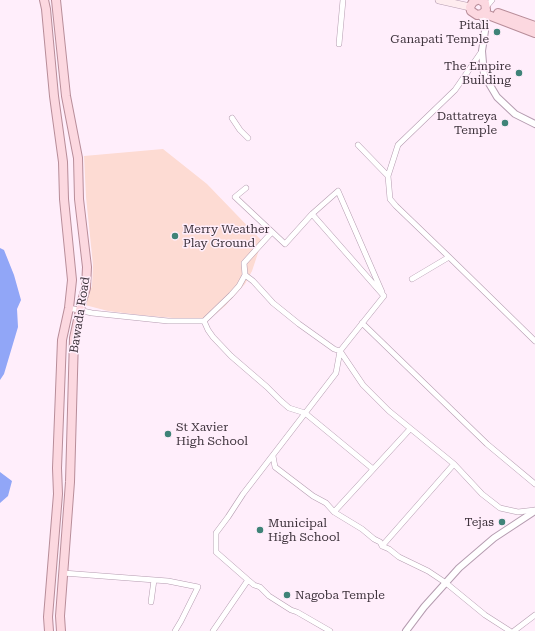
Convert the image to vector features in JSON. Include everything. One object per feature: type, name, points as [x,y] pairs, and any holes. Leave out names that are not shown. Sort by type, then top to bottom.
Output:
[{"type":"main road","points":[[44,0],[54,96],[63,162],[64,199],[72,270],[69,308],[62,340],[57,468],[58,494],[48,617],[49,631]]},
{"type":"main road","name":"Bawada Road","points":[[56,0],[66,96],[78,158],[79,199],[87,267],[86,288],[74,338],[70,482],[60,617],[61,631]]},
{"type":"main road","points":[[439,0],[473,1],[485,3],[484,11]]},
{"type":"main road","points":[[473,1],[473,14],[484,11],[510,17],[535,26]]},
{"type":"main road","points":[[484,11],[535,33]]},
{"type":"street","points":[[340,44],[343,0]]},
{"type":"street","points":[[492,0],[484,11],[486,31],[482,51],[484,75],[497,97],[515,114],[535,124]]},
{"type":"street","points":[[482,51],[455,90],[398,145],[388,176],[390,199],[535,341]]},
{"type":"street","points":[[232,118],[240,130],[248,138]]},
{"type":"street","points":[[358,145],[388,176]]},
{"type":"street","points":[[246,188],[235,197],[285,244],[312,214],[338,191],[384,296]]},
{"type":"street","points":[[312,214],[384,296]]},
{"type":"street","points":[[69,308],[168,321],[204,321],[238,286],[244,275],[244,263],[272,232]]},
{"type":"street","points":[[412,279],[449,257]]},
{"type":"street","points":[[244,275],[252,281],[273,303],[299,324],[334,349],[340,351],[363,385],[389,411],[454,464],[482,494],[500,508],[518,512],[535,510]]},
{"type":"street","points":[[330,631],[291,610],[248,580],[216,552],[216,533],[242,494],[336,373],[340,351],[384,296]]},
{"type":"street","points":[[204,321],[213,337],[231,356],[267,387],[288,408],[305,413],[373,468]]},
{"type":"street","points":[[362,323],[487,444],[535,484]]},
{"type":"street","points":[[334,512],[410,428]]},
{"type":"street","points":[[273,456],[275,467],[313,496],[326,503],[334,512],[362,529],[380,542],[382,546],[389,549],[399,557],[428,571],[446,583],[485,615],[510,631]]},
{"type":"street","points":[[382,546],[454,464]]},
{"type":"street","points":[[406,631],[424,607],[459,568],[494,538],[535,510]]},
{"type":"street","points":[[63,573],[154,580],[198,587],[175,631]]},
{"type":"street","points":[[151,602],[154,580]]},
{"type":"street","points":[[213,631],[248,580]]},
{"type":"street","points":[[514,631],[535,615]]},
{"type":"shaded area","name":"Merry Weather Play Ground","points":[[163,149],[207,184],[262,241],[252,271],[245,284],[225,306],[210,319],[184,319],[140,315],[108,311],[85,305],[92,286],[93,265],[86,197],[84,156]]},
{"type":"water","points":[[0,248],[4,250],[14,275],[21,300],[17,309],[18,327],[4,374],[0,380]]},
{"type":"water","points":[[0,472],[12,481],[8,496],[0,503]]},
{"type":"place","name":"Pitali Ganapati Temple","points":[[497,32]]},
{"type":"place","name":"The Empire Building","points":[[519,73]]},
{"type":"place","name":"Dattatreya Temple","points":[[505,123]]},
{"type":"place","name":"Merry Weather Play Ground","points":[[175,236]]},
{"type":"place","name":"St Xavier High School","points":[[168,434]]},
{"type":"place","name":"Tejas","points":[[502,522]]},
{"type":"place","name":"Municipal High School","points":[[260,530]]},
{"type":"place","name":"Nagoba Temple","points":[[287,595]]}]
